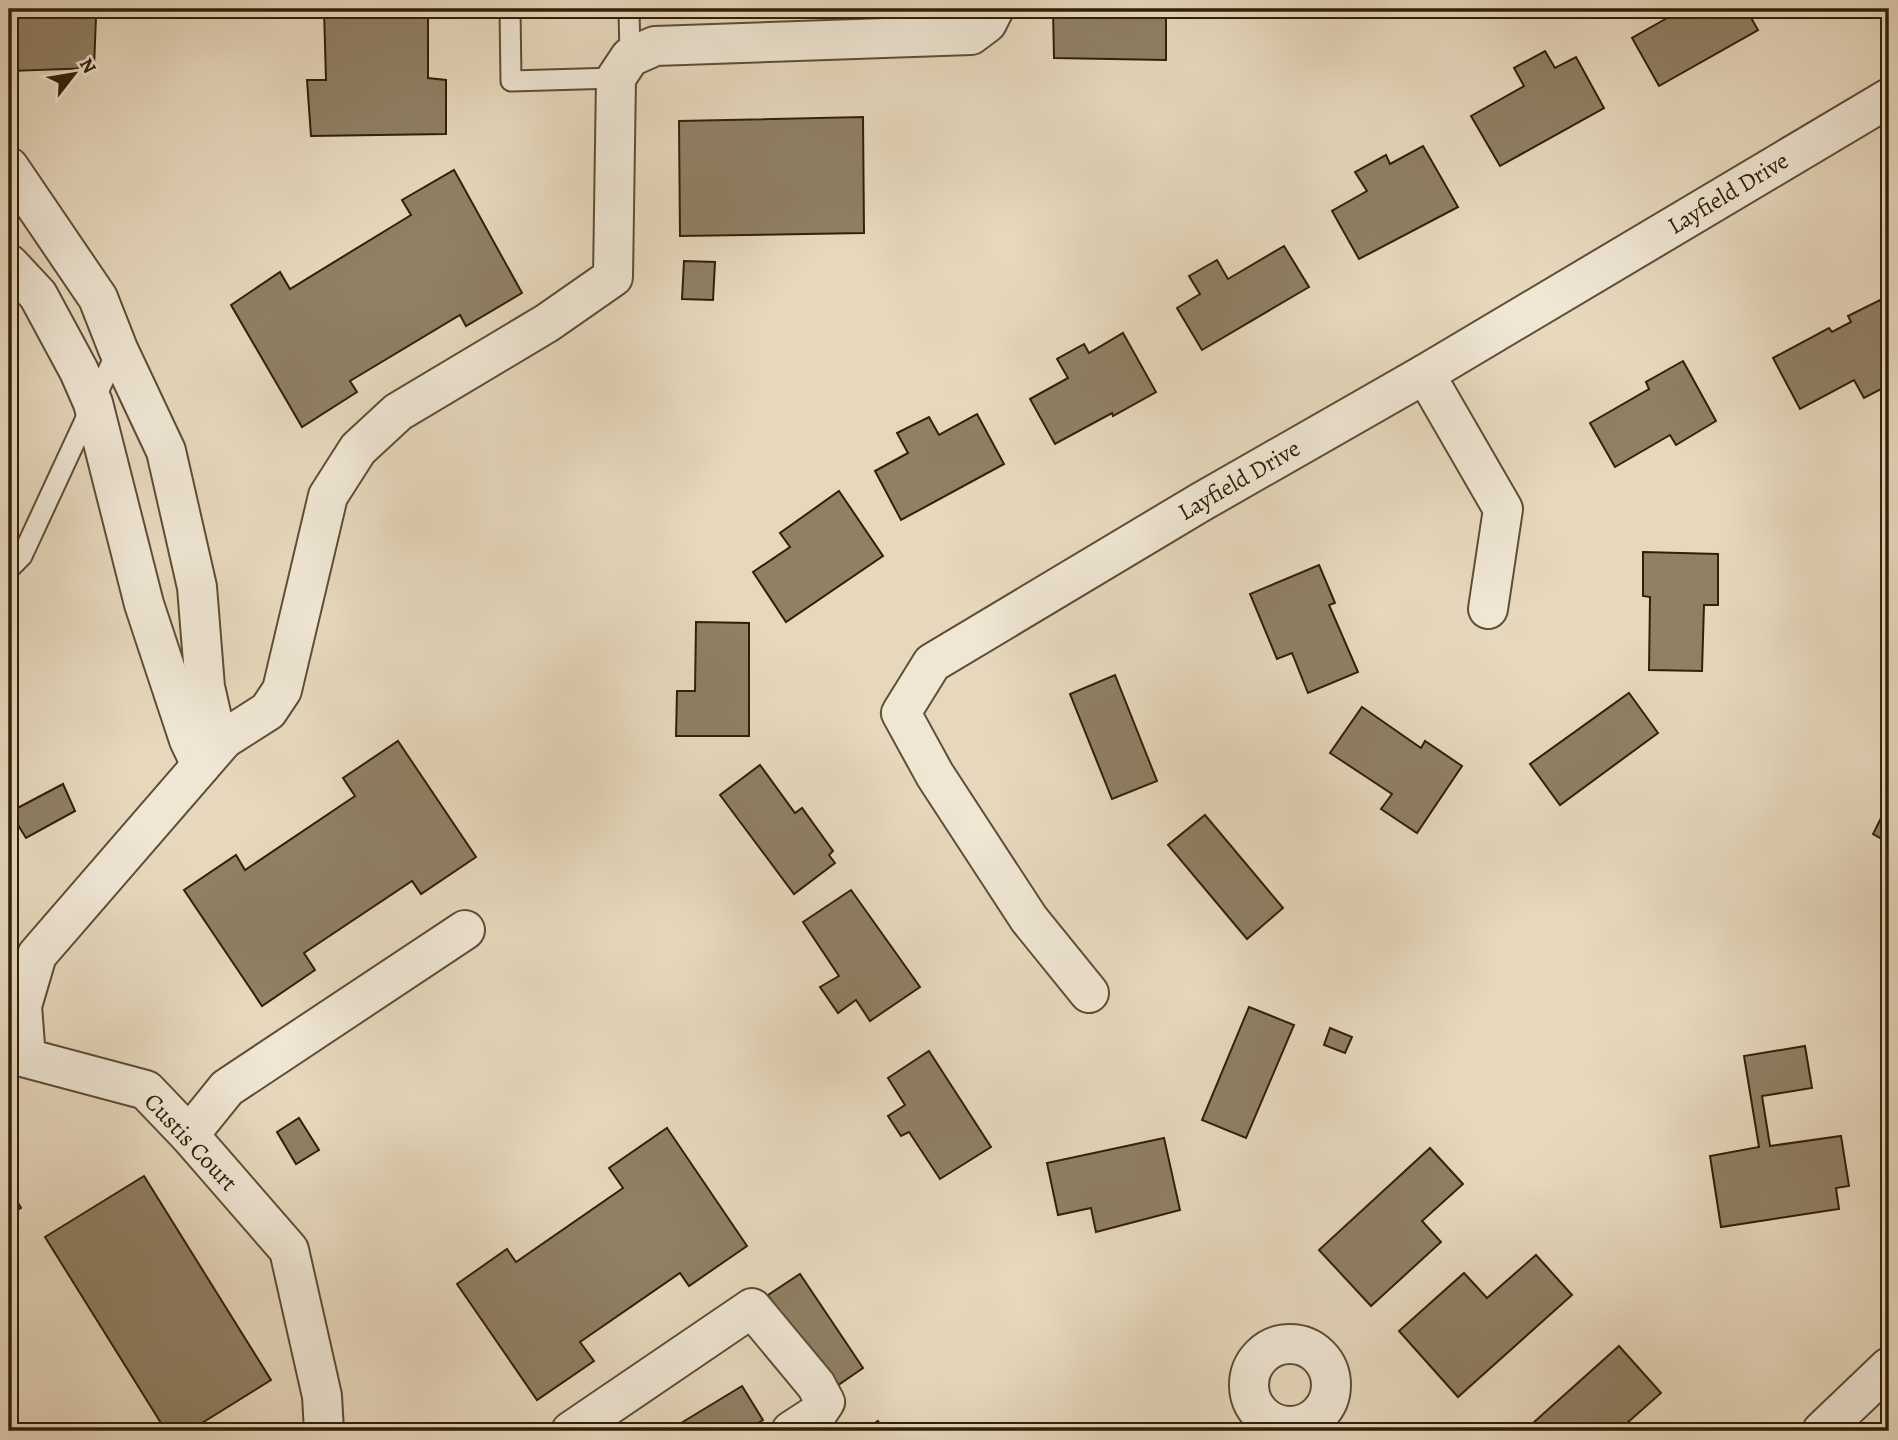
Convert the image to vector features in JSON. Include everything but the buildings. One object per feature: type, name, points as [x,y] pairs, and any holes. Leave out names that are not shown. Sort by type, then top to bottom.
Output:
[{"type":"street","points":[[623,68],[654,46],[971,35],[987,23],[994,9]]},
{"type":"street","name":"Custis Court","points":[[324,1431],[322,1396],[289,1250],[146,1090],[17,1057],[22,1006],[37,955],[213,752],[268,711],[282,690],[328,496],[358,449],[398,412],[547,323],[612,277],[623,68]]},
{"type":"street","name":"Layfield Drive","points":[[1089,993],[1029,919],[935,775],[901,713],[932,663],[1889,97]]},
{"type":"street","points":[[9,167],[98,298],[118,349],[166,451],[197,587],[205,687],[213,722],[213,752],[189,740],[144,604],[93,403],[38,295],[9,264]]},
{"type":"street","points":[[1425,373],[1503,509],[1488,609]]},
{"type":"street","points":[[189,1135],[227,1088],[465,930]]},
{"type":"street","points":[[570,1431],[752,1308],[816,1385],[825,1402],[817,1415],[791,1431]]},
{"type":"street","points":[[1822,1431],[1889,1367]]},
{"type":"lane","points":[[510,9],[511,81],[623,68],[629,9]]},
{"type":"lane","points":[[9,569],[22,556],[118,349]]}]
